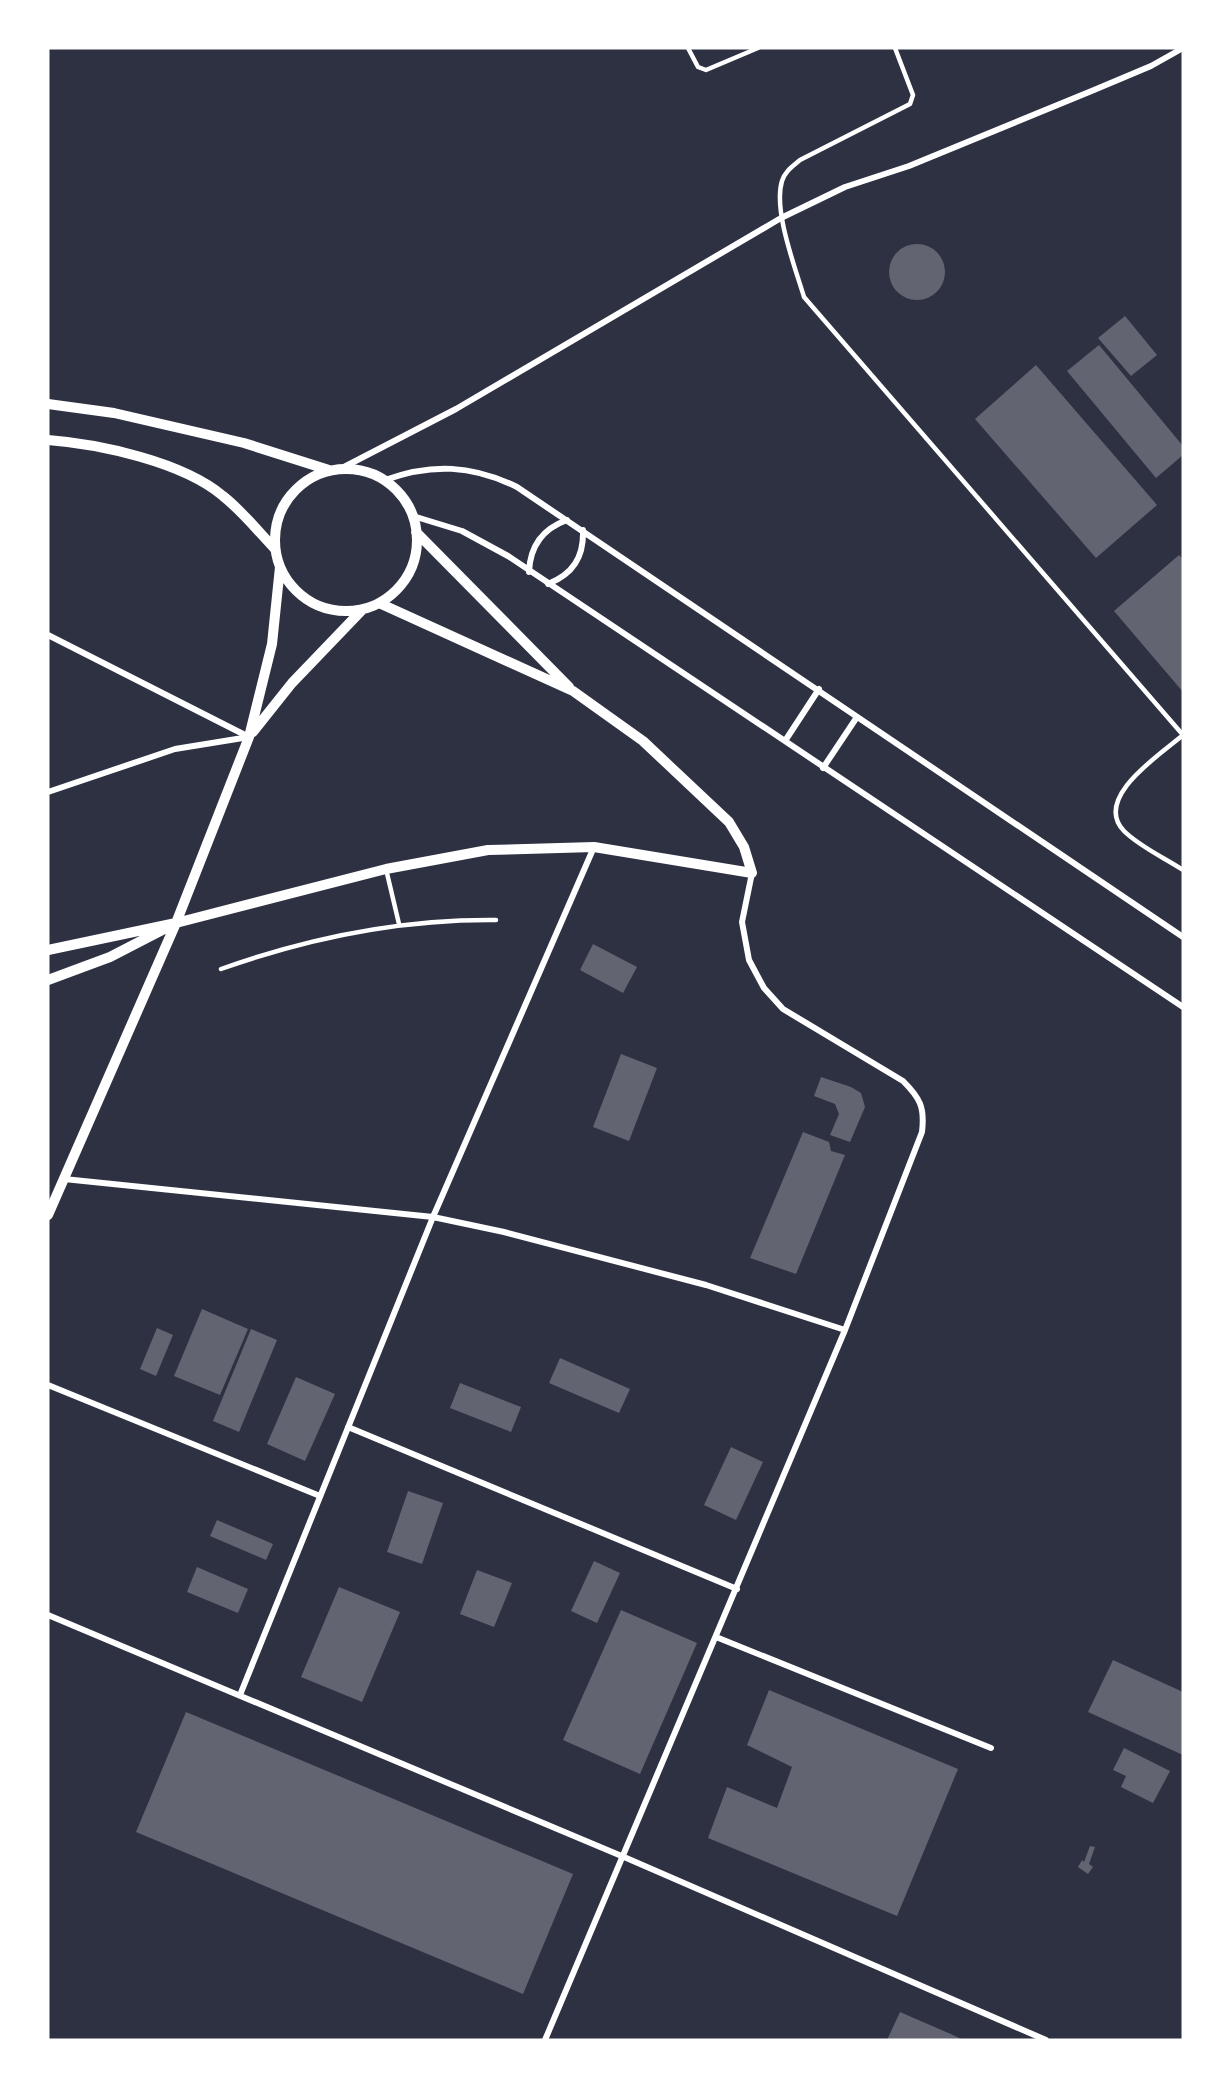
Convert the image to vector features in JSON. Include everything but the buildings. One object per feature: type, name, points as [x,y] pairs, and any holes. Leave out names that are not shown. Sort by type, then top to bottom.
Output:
[{"type":"street","points":[[342,468],[456,409],[781,218],[845,187],[909,166],[1151,66],[1183,48]]},
{"type":"street","points":[[48,404],[114,413],[244,443],[329,470]]},
{"type":"street","points":[[48,440],[132,455],[190,473],[223,495],[275,549]]},
{"type":"street","points":[[342,468],[364,471],[385,480],[402,496],[413,516],[417,532],[416,553],[408,573],[396,590],[379,603],[363,609],[343,611],[314,603],[290,585],[280,567],[275,549],[275,528],[282,508],[294,491],[310,478],[329,470],[342,468]]},
{"type":"street","points":[[385,480],[429,468],[474,470],[517,487],[1183,937]]},
{"type":"street","points":[[413,516],[438,522],[478,539],[1183,1007]]},
{"type":"street","points":[[529,572],[533,549],[538,539],[556,524],[567,520]]},
{"type":"street","points":[[548,584],[569,573],[576,564],[581,553],[583,530]]},
{"type":"street","points":[[417,532],[573,691],[643,741],[729,822],[744,848],[752,873],[742,922],[749,960],[764,988],[783,1009],[903,1081],[918,1095],[924,1116],[922,1131],[845,1330],[545,2040]]},
{"type":"street","points":[[48,1215],[176,923],[249,737],[272,644],[280,567]]},
{"type":"street","points":[[379,603],[573,691]]},
{"type":"street","points":[[48,792],[175,749],[249,737],[292,683],[363,609]]},
{"type":"street","points":[[48,636],[249,737]]},
{"type":"street","points":[[784,741],[819,689]]},
{"type":"street","points":[[823,768],[857,717]]},
{"type":"street","points":[[48,950],[176,923],[386,869],[488,850],[594,847],[752,873]]},
{"type":"street","points":[[240,1695],[433,1217],[594,847]]},
{"type":"street","points":[[48,980],[110,957],[176,923]]},
{"type":"street","points":[[64,1179],[433,1217],[504,1232],[706,1286],[845,1330]]},
{"type":"street","points":[[48,1385],[320,1496]]},
{"type":"street","points":[[348,1427],[737,1589]]},
{"type":"street","points":[[48,1615],[624,1857],[1046,2040]]},
{"type":"street","points":[[717,1636],[991,1748]]},
{"type":"lane","points":[[688,48],[698,67],[706,70],[758,48]]},
{"type":"lane","points":[[895,48],[913,95],[910,104],[800,160],[787,171],[781,182],[781,218],[804,297],[1183,735],[1136,776],[1122,791],[1115,805],[1116,818],[1124,831],[1183,870]]},
{"type":"lane","points":[[386,869],[399,924]]},
{"type":"lane","points":[[221,969],[291,946],[399,924],[496,920]]}]
